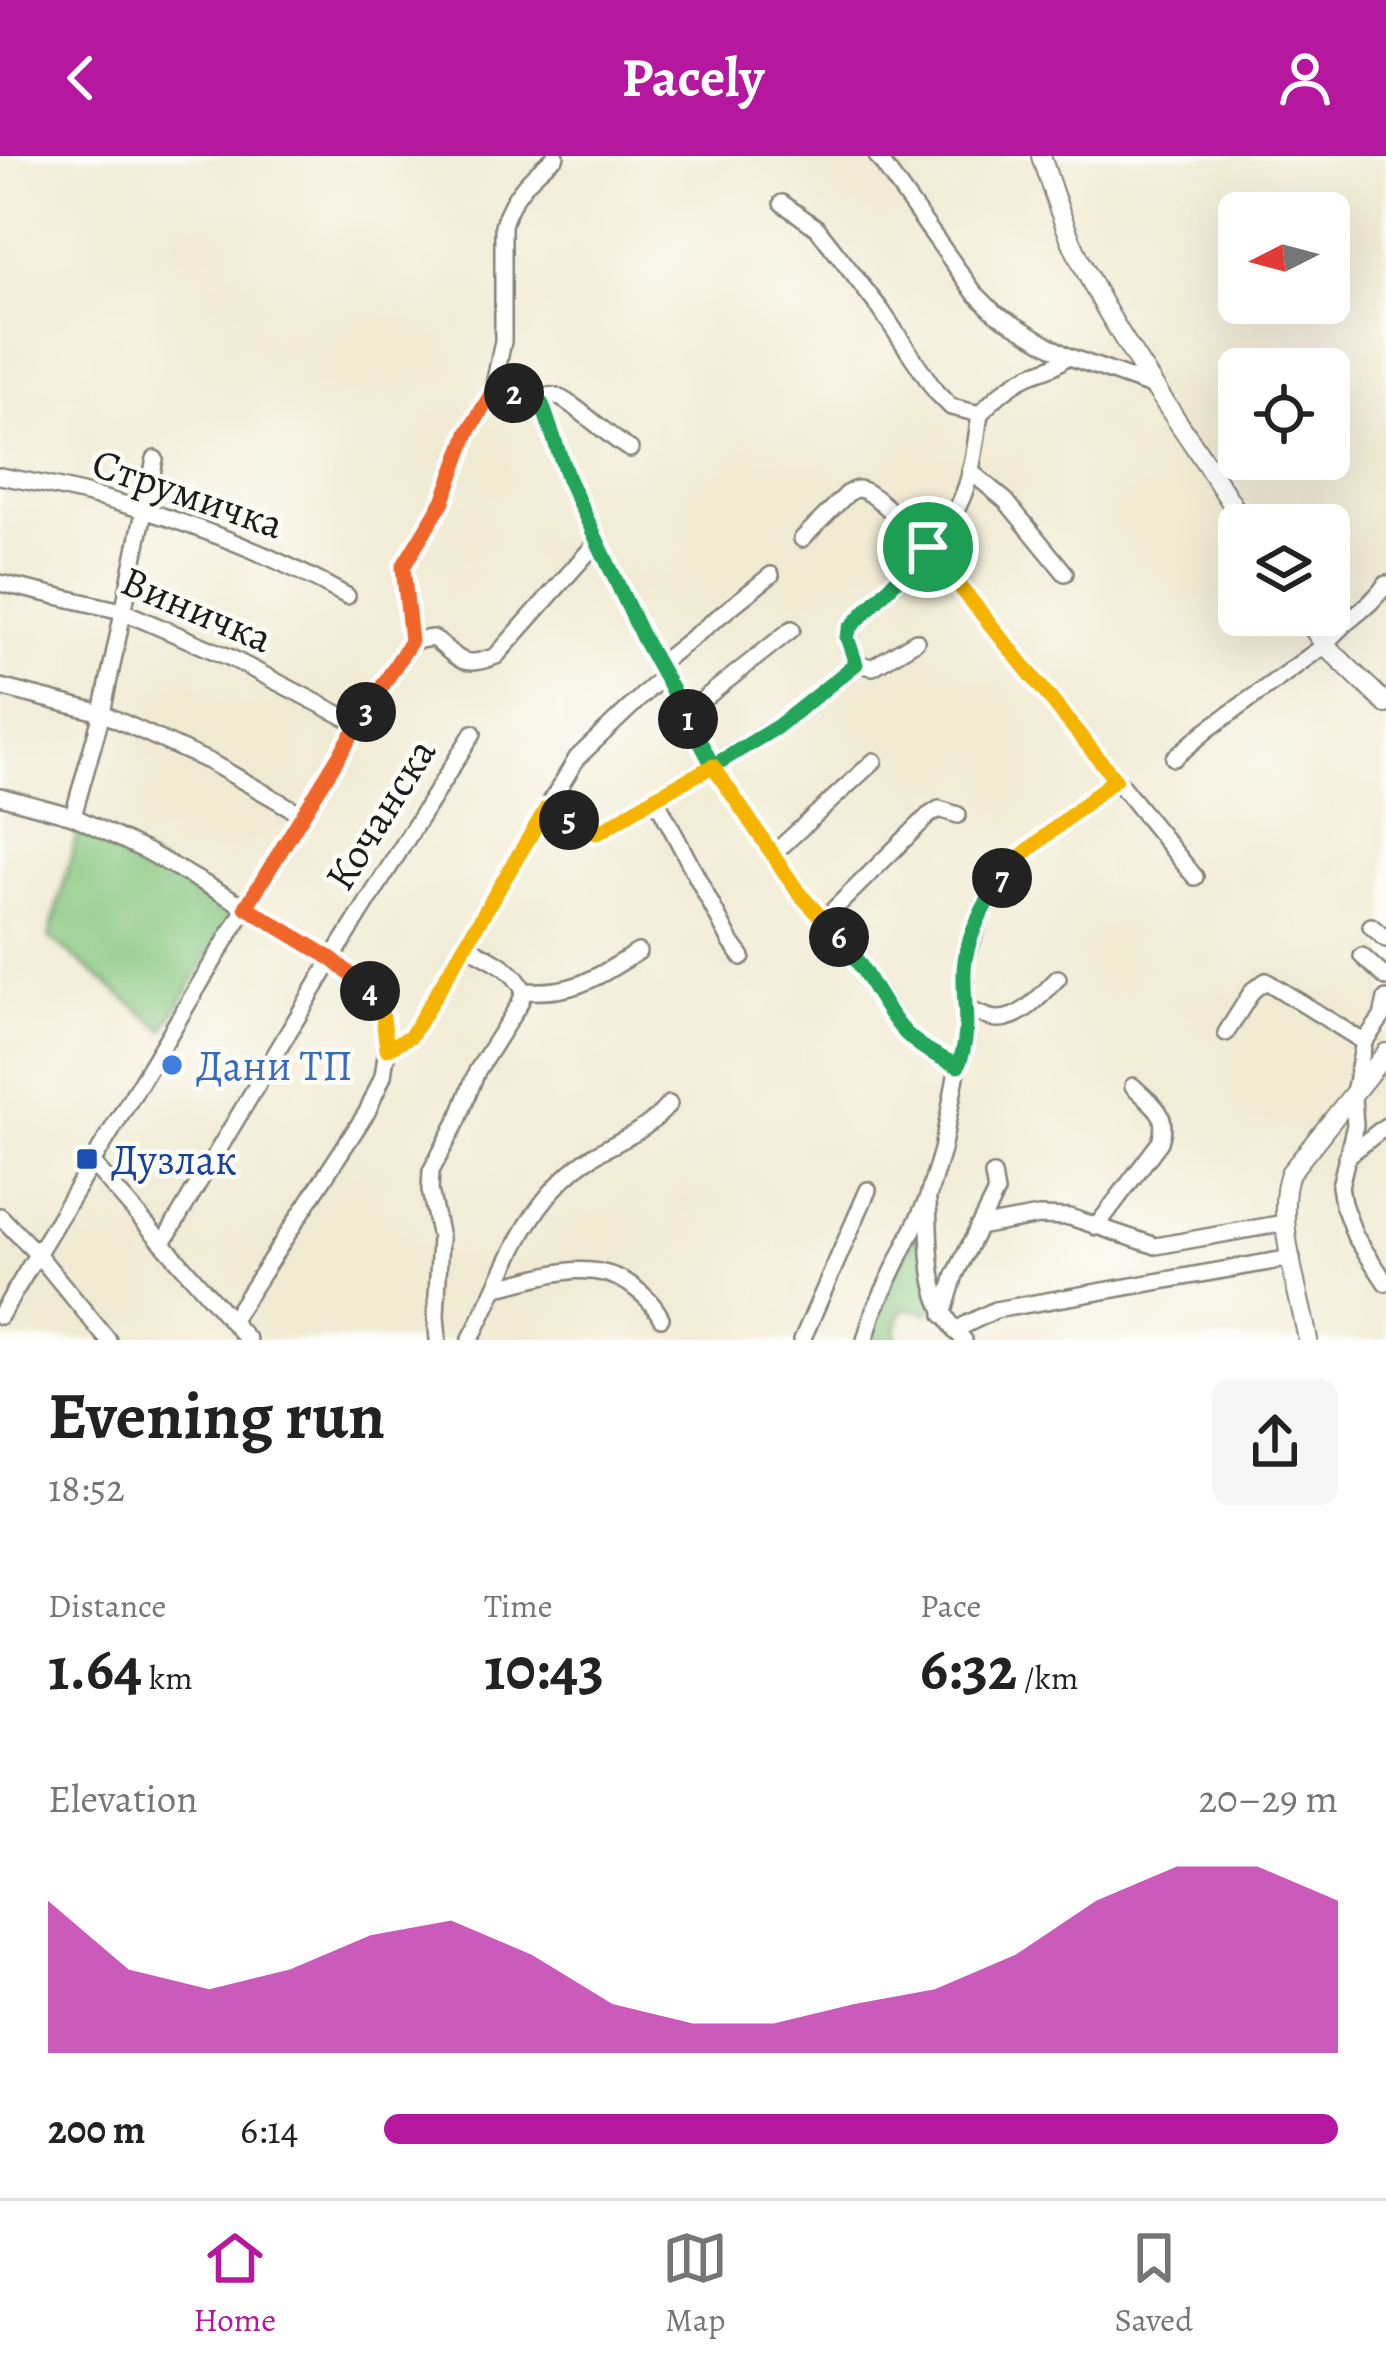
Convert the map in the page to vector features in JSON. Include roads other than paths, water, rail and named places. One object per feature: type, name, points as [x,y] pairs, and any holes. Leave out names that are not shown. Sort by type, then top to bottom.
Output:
[{"type":"street","points":[[0,1316],[411,641],[403,567],[443,501],[468,433],[493,391],[503,341],[503,225],[519,190],[556,156]]},
{"type":"street","points":[[877,156],[974,292],[995,313],[1066,356],[1154,387]]},
{"type":"street","points":[[1041,156],[1083,266],[1154,387],[1232,504]]},
{"type":"street","points":[[782,203],[817,228],[881,310],[935,392],[951,407],[980,414]]},
{"type":"street","points":[[856,664],[847,637],[850,628],[955,513],[970,471],[980,414],[1013,384],[1053,369],[1066,356]]},
{"type":"street","points":[[493,391],[520,394],[542,404],[568,479],[661,670],[713,766],[772,855],[798,892],[852,951],[901,1028],[927,1052],[958,1066]]},
{"type":"street","points":[[542,404],[548,396],[566,400],[629,449]]},
{"type":"street","points":[[74,816],[102,713],[155,459]]},
{"type":"street","points":[[970,471],[1006,501],[1065,573]]},
{"type":"street","name":"Струмичка","points":[[0,476],[144,511],[263,553],[347,596]]},
{"type":"street","points":[[802,538],[858,489],[889,510],[928,547],[1196,877]]},
{"type":"street","points":[[411,641],[434,638],[466,664],[496,656],[598,541]]},
{"type":"street","points":[[387,1049],[411,1036],[577,758],[661,670],[771,575]]},
{"type":"street","name":"Виничка","points":[[0,583],[122,611],[231,658],[358,724]]},
{"type":"street","points":[[1174,758],[1325,644],[1336,629],[1366,609],[1386,584]]},
{"type":"street","points":[[686,713],[792,629]]},
{"type":"street","points":[[1319,636],[1386,704]]},
{"type":"street","points":[[856,664],[873,668],[916,640]]},
{"type":"street","points":[[546,809],[596,833],[777,727],[856,664]]},
{"type":"street","points":[[0,687],[102,713],[210,762],[303,814]]},
{"type":"street","name":"Кочанска","points":[[164,1241],[472,733]]},
{"type":"street","points":[[772,855],[874,761]]},
{"type":"street","points":[[865,1340],[873,1313],[927,1200],[942,1150],[967,1036],[964,965],[985,902],[1014,862],[1115,779]]},
{"type":"street","points":[[0,796],[74,816],[246,907],[332,959],[368,987],[383,1017],[387,1049],[383,1076],[367,1112],[231,1321]]},
{"type":"street","points":[[655,797],[742,957]]},
{"type":"street","points":[[823,920],[928,816],[939,809],[958,815]]},
{"type":"street","points":[[1371,926],[1386,939]]},
{"type":"street","points":[[438,1340],[440,1238],[431,1171],[477,1071],[524,991],[506,967],[465,945]]},
{"type":"street","points":[[524,991],[573,988],[638,952]]},
{"type":"street","points":[[1362,956],[1386,978]]},
{"type":"street","points":[[967,1009],[999,1020],[1029,1007],[1058,979]]},
{"type":"street","points":[[1226,1033],[1253,990],[1266,981],[1364,1042]]},
{"type":"street","points":[[1386,999],[1384,1017],[1364,1042],[1353,1098],[1354,1125],[1340,1186],[1355,1236],[1386,1283]]},
{"type":"street","points":[[1308,1340],[1285,1223],[1285,1188],[1290,1173],[1386,1053]]},
{"type":"street","points":[[1096,1226],[1160,1142],[1165,1127],[1163,1115],[1133,1086]]},
{"type":"street","points":[[470,1340],[524,1228],[548,1194],[579,1165],[644,1130],[668,1104]]},
{"type":"street","points":[[1345,1157],[1386,1126]]},
{"type":"street","points":[[93,1164],[248,1340]]},
{"type":"street","points":[[943,1315],[955,1275],[996,1192],[993,1174]]},
{"type":"street","points":[[802,1340],[868,1190]]},
{"type":"street","points":[[927,1200],[934,1292],[943,1315],[960,1336]]},
{"type":"street","points":[[0,1216],[106,1339]]},
{"type":"street","points":[[978,1227],[1039,1216],[1070,1216],[1156,1246],[1285,1223]]},
{"type":"street","points":[[960,1336],[963,1325],[995,1310],[1292,1258]]},
{"type":"street","points":[[496,1288],[568,1270],[598,1270],[644,1295],[661,1318]]},
{"type":"place","name":"Дани ТП","points":[[172,1065]]},
{"type":"place","name":"Дузлак","points":[[87,1159]]}]
